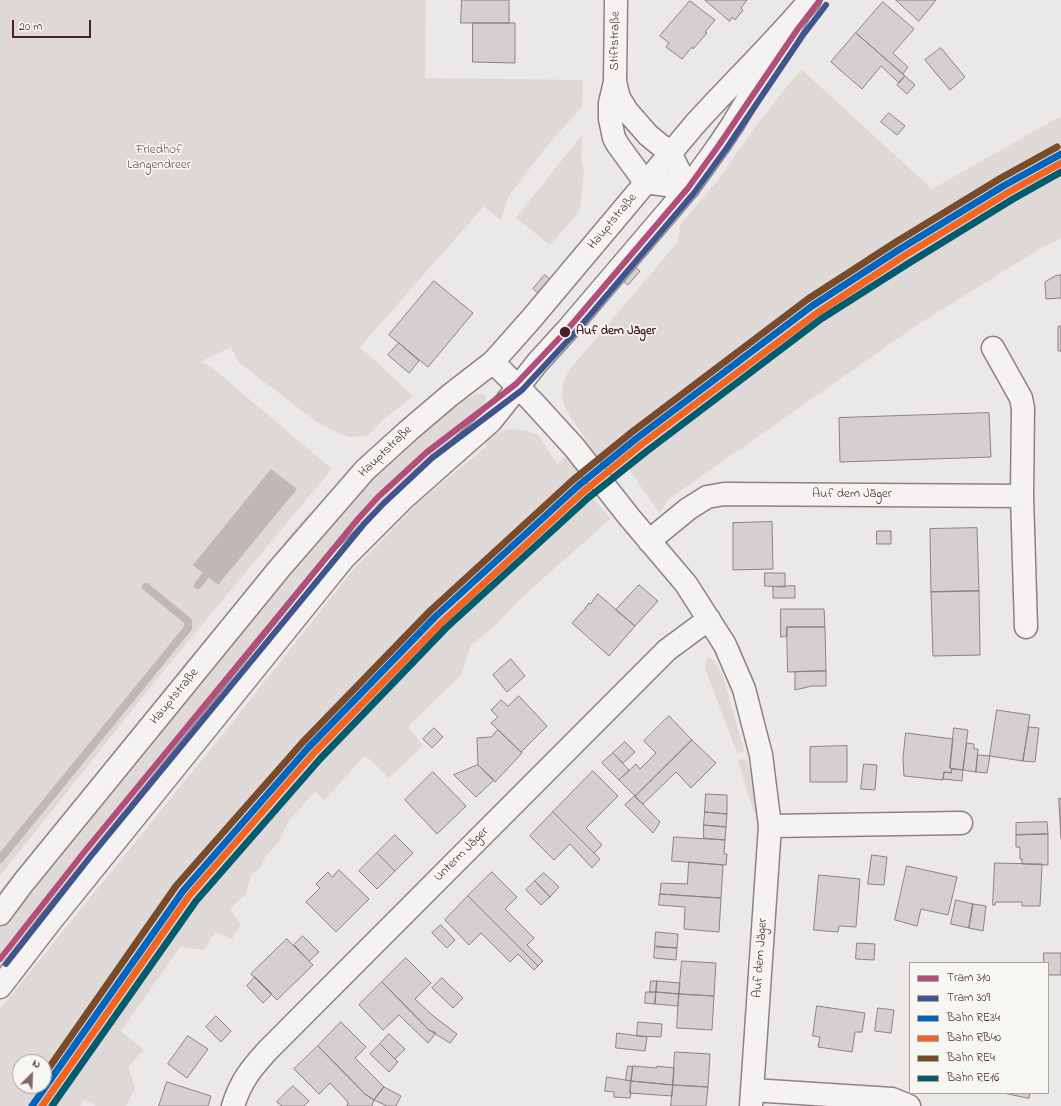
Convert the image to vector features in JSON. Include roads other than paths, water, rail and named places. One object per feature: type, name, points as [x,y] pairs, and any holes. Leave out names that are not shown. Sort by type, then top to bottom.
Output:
[{"type":"street","name":"Stiftstraße","points":[[616,0],[615,82],[610,103],[610,119],[614,138],[627,160],[646,182]]},
{"type":"street","name":"Hauptstraße","points":[[0,914],[23,883],[279,569],[365,470],[449,396],[493,362],[532,318],[670,153],[721,95],[804,7]]},
{"type":"street","name":"Hauptstraße","points":[[0,987],[55,916],[343,559],[404,498],[491,421],[537,363],[688,188],[733,124],[804,7]]},
{"type":"street","name":"Stiftstraße","points":[[615,82],[619,98],[627,111],[648,136],[670,153],[688,188]]},
{"type":"street","points":[[646,182],[688,188]]},
{"type":"street","points":[[993,348],[1021,398],[1023,408],[1022,496],[1026,627]]},
{"type":"street","name":"Auf dem Jäger","points":[[493,362],[519,387],[574,447],[649,541],[686,584],[726,645],[744,689],[761,755],[770,826],[751,1098],[892,1100],[909,1106]]},
{"type":"street","name":"Auf dem Jäger","points":[[649,541],[688,509],[707,497],[724,494],[1022,496]]},
{"type":"street","name":"Unterm Jäger","points":[[233,1106],[240,1086],[246,1076],[267,1051],[667,650],[709,619]]},
{"type":"street","points":[[770,826],[961,823]]},
{"type":"waterway","points":[[198,585],[213,566]]},
{"type":"waterway","points":[[0,859],[188,628],[188,621],[146,587]]},
{"type":"tram line","name":"310","points":[[0,959],[85,851],[358,519],[378,497],[427,452],[516,384],[567,330],[688,188],[797,30],[820,0]]},
{"type":"tram line","name":"309","points":[[6,964],[91,856],[364,524],[432,458],[522,390],[573,335],[694,193],[726,149],[803,35],[826,5]]},
{"type":"rail line","name":"RE4","points":[[52,1064],[176,886],[302,743],[430,611],[573,480],[632,432],[808,299],[896,242],[1001,178],[1057,147]]},
{"type":"rail line","name":"RE34","points":[[32,1106],[183,891],[308,748],[435,617],[578,486],[637,438],[812,306],[900,249],[1005,185],[1061,154]]},
{"type":"rail line","name":"RB40","points":[[42,1106],[189,896],[314,753],[441,623],[583,492],[642,444],[817,313],[904,256],[1009,192],[1061,163]]},
{"type":"rail line","name":"RE16","points":[[52,1106],[196,901],[320,759],[446,628],[588,498],[647,451],[821,319],[1013,199],[1061,172]]},
{"type":"place","name":"Auf dem Jäger","points":[[565,332]]},
{"type":"park label","name":"Friedhof Langendreer","points":[[159,158]]}]
